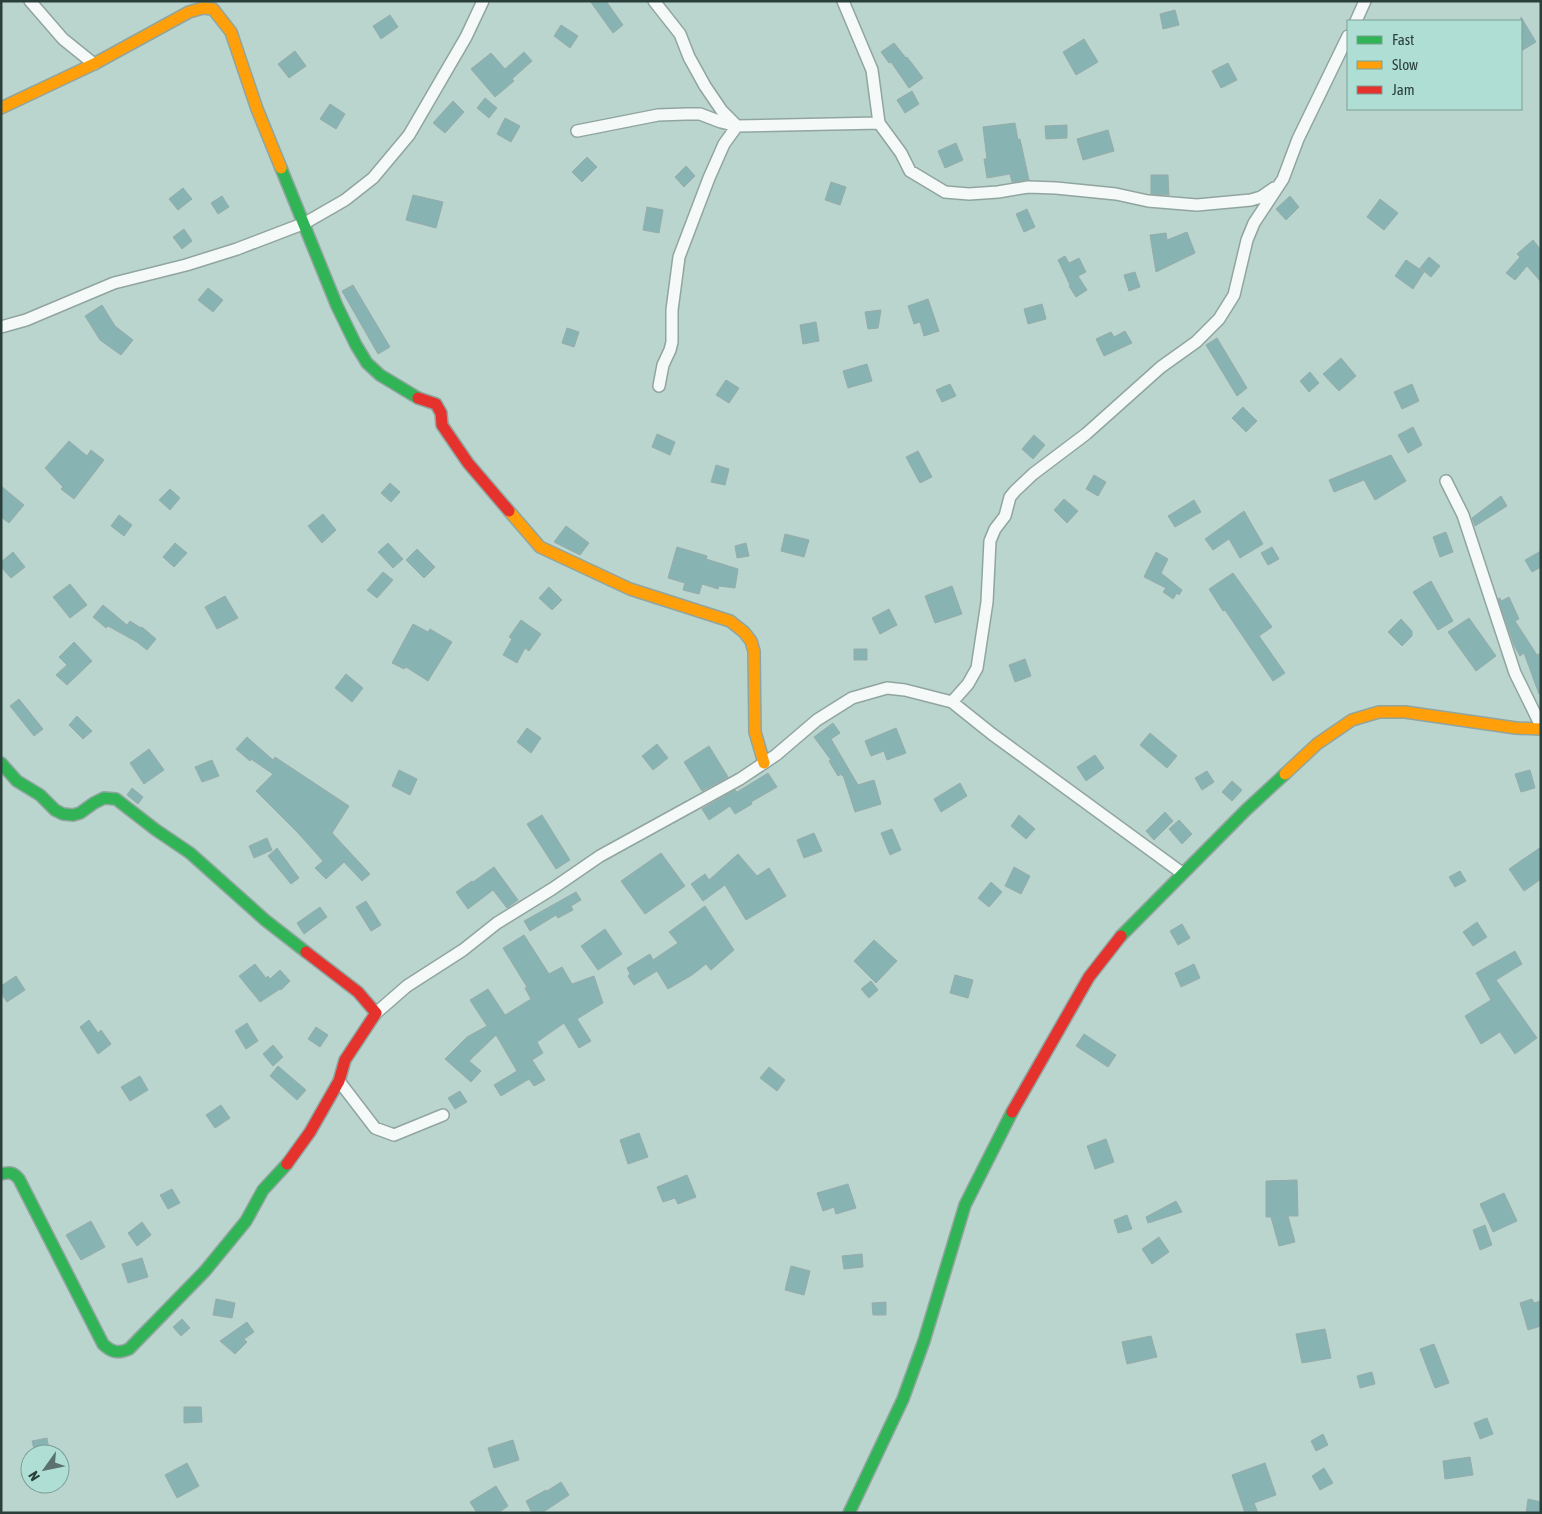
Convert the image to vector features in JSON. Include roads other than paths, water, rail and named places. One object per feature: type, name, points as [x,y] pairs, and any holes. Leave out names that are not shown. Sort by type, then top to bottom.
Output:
[{"type":"street","points":[[30,1],[63,39],[94,64]]},
{"type":"street","points":[[1,327],[26,320],[114,284],[237,249],[305,223],[345,200],[373,178],[409,135],[466,38],[483,1]]},
{"type":"street","points":[[654,1],[680,34],[689,57],[705,86],[722,111],[737,126]]},
{"type":"street","points":[[843,1],[872,70],[879,123],[901,153],[910,171],[945,192],[969,194],[1028,187],[1056,188],[1116,194],[1148,201],[1197,205],[1256,199],[1271,191],[1283,179]]},
{"type":"street","points":[[1356,20],[1365,1]]},
{"type":"street","points":[[1,108],[94,64],[189,12],[203,8],[213,9],[231,32],[257,109],[305,223],[337,306],[367,363],[380,375],[402,390],[436,404],[441,414],[442,425],[468,463],[540,547],[568,558],[630,589],[730,622],[744,632],[751,641],[754,651],[754,732],[764,763]]},
{"type":"street","points":[[952,702],[968,684],[977,668],[987,602],[990,541],[995,529],[1005,516],[1010,497],[1034,474],[1086,434],[1161,367],[1196,342],[1219,319],[1234,295],[1250,231],[1283,179],[1298,139],[1347,38]]},
{"type":"street","points":[[577,131],[658,115],[686,114],[700,114],[737,126],[879,123]]},
{"type":"street","points":[[659,386],[663,365],[672,342],[672,310],[679,258],[712,169],[724,144],[737,126]]},
{"type":"street","points":[[849,1513],[903,1399],[924,1341],[965,1205],[1005,1124],[1089,977],[1120,937],[1182,873],[1317,744],[1352,720],[1379,712],[1405,712],[1516,728],[1541,728],[1515,673],[1463,515],[1446,481]]},
{"type":"street","points":[[1,1174],[14,1173],[19,1179],[102,1344],[115,1353],[129,1349],[205,1271],[246,1221],[263,1190],[289,1162],[310,1132],[339,1080],[345,1060],[376,1013],[407,986],[463,950],[497,923],[600,856],[740,779],[776,755],[817,720],[852,698],[887,688],[905,690],[952,702],[992,734],[1182,873]]},
{"type":"street","points":[[1,764],[16,780],[33,789],[56,811],[63,815],[76,815],[95,802],[107,797],[116,799],[190,853],[265,920],[358,992],[376,1013]]},
{"type":"street","points":[[339,1080],[375,1128],[394,1136],[443,1115]]}]
